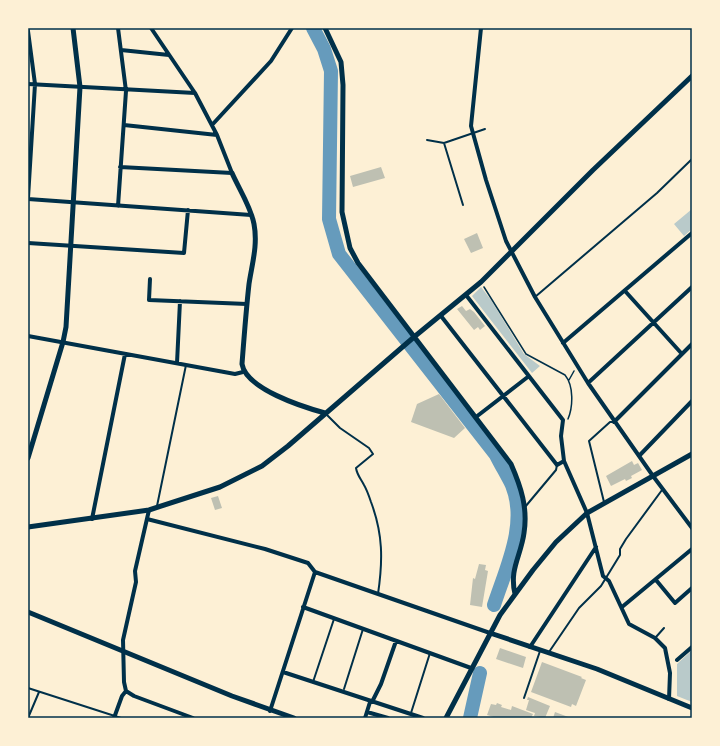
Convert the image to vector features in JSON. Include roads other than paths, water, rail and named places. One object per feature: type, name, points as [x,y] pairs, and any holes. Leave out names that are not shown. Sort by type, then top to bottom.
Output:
[{"type":"street","points":[[28,458],[63,342],[66,327],[80,87],[73,28]]},
{"type":"street","points":[[118,28],[126,91],[118,206]]},
{"type":"street","points":[[151,28],[195,93],[217,135],[232,173],[252,214],[256,252],[249,283],[242,364],[243,372],[254,381],[288,402],[325,413]]},
{"type":"street","points":[[212,125],[271,62],[292,28]]},
{"type":"street","points":[[325,28],[341,62],[343,85],[342,212],[350,248],[358,263],[412,338],[476,417],[511,464],[523,494],[525,507],[524,534],[512,577],[515,594]]},
{"type":"street","points":[[481,28],[473,93],[471,126],[486,180],[506,241],[535,297],[588,383],[662,490],[692,528]]},
{"type":"street","points":[[28,31],[35,84],[28,198],[73,203],[252,214]]},
{"type":"street","points":[[121,50],[169,55]]},
{"type":"street","points":[[28,527],[149,510],[220,487],[248,474],[273,458],[412,338],[481,282],[510,250],[692,76]]},
{"type":"street","points":[[28,84],[126,91],[195,93]]},
{"type":"street","points":[[124,125],[217,135]]},
{"type":"street","points":[[120,167],[232,173]]},
{"type":"street","points":[[28,243],[184,253],[188,210]]},
{"type":"street","points":[[563,343],[692,233]]},
{"type":"street","points":[[150,279],[149,300],[247,304]]},
{"type":"street","points":[[588,383],[692,287]]},
{"type":"street","points":[[624,291],[682,354]]},
{"type":"street","points":[[466,295],[563,420],[561,436],[564,461],[587,513],[603,576],[609,581],[630,624],[662,643],[667,653],[670,680],[669,699]]},
{"type":"street","points":[[177,363],[180,301]]},
{"type":"street","points":[[441,316],[557,465],[564,461]]},
{"type":"street","points":[[28,336],[235,374],[243,372]]},
{"type":"street","points":[[614,422],[692,344]]},
{"type":"street","points":[[92,519],[125,354]]},
{"type":"street","points":[[476,417],[529,376]]},
{"type":"street","points":[[639,456],[692,401]]},
{"type":"street","points":[[446,718],[490,633],[515,594],[556,542],[587,513],[692,454]]},
{"type":"street","points":[[149,510],[135,571],[136,582],[123,640],[124,682],[126,691],[134,696],[193,718]]},
{"type":"street","points":[[147,519],[265,549],[308,564],[315,572],[597,669],[692,708]]},
{"type":"street","points":[[530,646],[596,547]]},
{"type":"street","points":[[622,607],[692,549]]},
{"type":"street","points":[[270,711],[315,572]]},
{"type":"street","points":[[656,580],[675,603],[692,588]]},
{"type":"street","points":[[303,608],[471,668]]},
{"type":"street","points":[[28,612],[270,711],[294,718]]},
{"type":"street","points":[[365,718],[371,702],[381,684],[396,641]]},
{"type":"street","points":[[677,660],[692,647]]},
{"type":"street","points":[[283,672],[423,718]]},
{"type":"street","points":[[114,717],[122,696],[126,691]]},
{"type":"street","points":[[367,712],[388,718]]},
{"type":"lane","points":[[427,140],[444,143],[485,129]]},
{"type":"lane","points":[[444,143],[463,206]]},
{"type":"lane","points":[[535,297],[657,193],[692,159]]},
{"type":"lane","points":[[157,507],[186,364]]},
{"type":"lane","points":[[325,413],[340,428],[369,448],[373,454],[356,468],[374,509],[381,539],[382,563],[378,594]]},
{"type":"lane","points":[[604,503],[589,441],[610,422],[614,422]]},
{"type":"lane","points":[[525,507],[556,470],[557,465]]},
{"type":"lane","points":[[549,653],[579,608],[606,579],[620,556],[620,549],[626,539],[662,490]]},
{"type":"lane","points":[[313,682],[334,618]]},
{"type":"lane","points":[[655,638],[664,628]]},
{"type":"lane","points":[[344,690],[363,629]]},
{"type":"lane","points":[[524,698],[540,650]]},
{"type":"lane","points":[[411,714],[430,653]]},
{"type":"lane","points":[[28,688],[121,718]]},
{"type":"lane","points":[[28,718],[39,692]]},
{"type":"waterway","points":[[313,28],[324,49],[331,71],[329,219],[339,254],[496,455],[512,485],[518,515],[514,546],[494,605]]},
{"type":"waterway","points":[[470,718],[480,673]]}]
